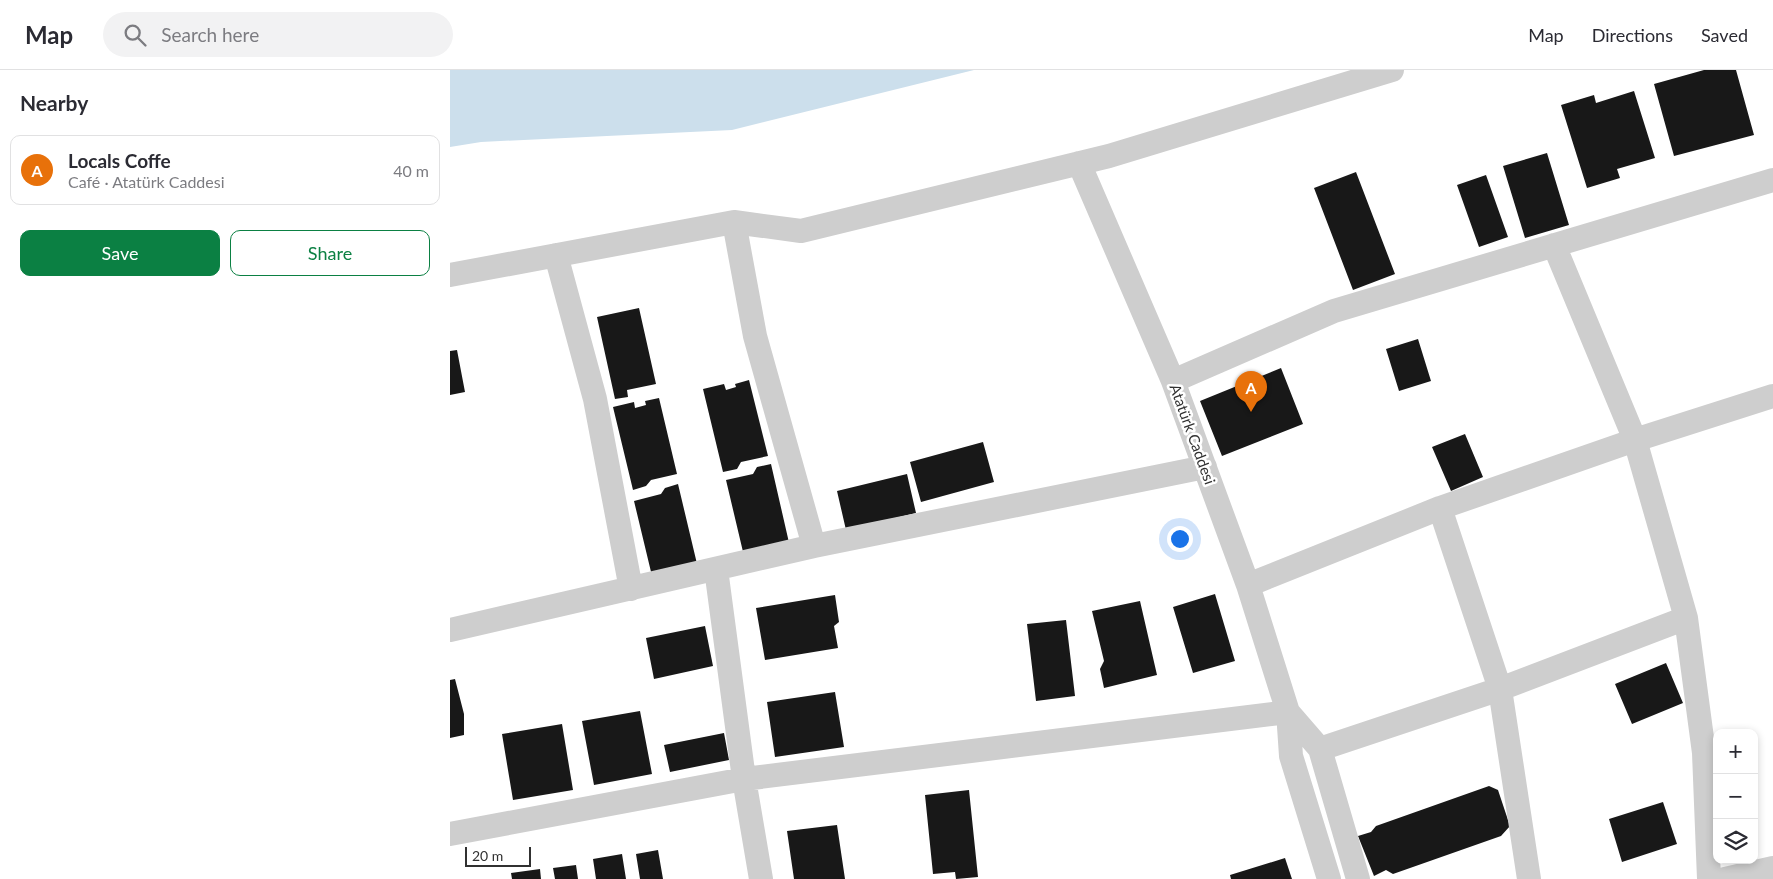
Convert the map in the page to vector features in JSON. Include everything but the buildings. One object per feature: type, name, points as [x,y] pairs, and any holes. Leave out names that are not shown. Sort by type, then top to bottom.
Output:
[{"type":"street","points":[[450,275],[734,222],[800,231],[1079,163],[1392,70]]},
{"type":"street","name":"Atatürk Caddesi","points":[[1079,163],[1173,381],[1248,585],[1288,712],[1290,756],[1329,879]]},
{"type":"street","points":[[1173,381],[1334,311],[1773,180]]},
{"type":"street","points":[[734,222],[755,336],[814,546]]},
{"type":"street","points":[[1554,245],[1635,440],[1686,618],[1704,753],[1709,879]]},
{"type":"street","points":[[556,255],[595,400],[631,589]]},
{"type":"street","points":[[1248,585],[1440,508],[1635,440],[1773,396]]},
{"type":"street","points":[[450,630],[814,546],[1205,467]]},
{"type":"street","points":[[1440,508],[1500,689],[1529,879]]},
{"type":"street","points":[[716,569],[744,779],[761,879]]},
{"type":"street","points":[[1320,749],[1500,689],[1686,618]]},
{"type":"street","points":[[450,834],[744,779],[1288,712]]},
{"type":"street","name":"Atatürk Caddesi","points":[[1288,712],[1320,749],[1358,879]]},
{"type":"street","points":[[1725,879],[1773,868]]},
{"type":"water","points":[[450,70],[974,70],[732,130],[481,142],[450,147]]},
{"type":"place","name":"Locals Coffe","points":[[1251,412]]}]
